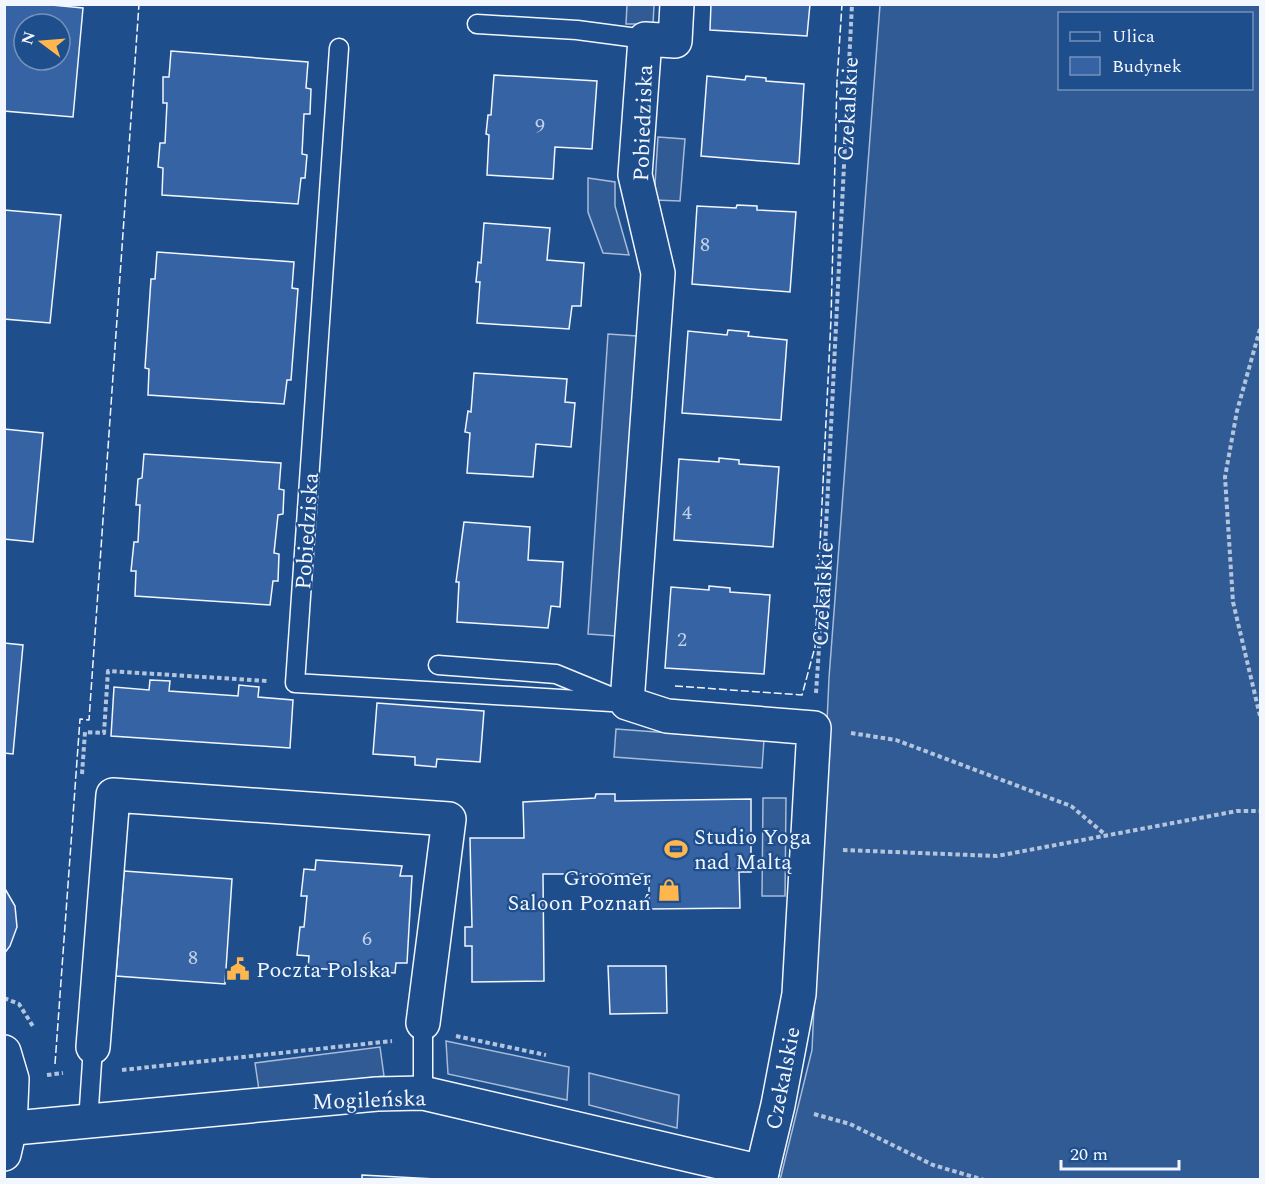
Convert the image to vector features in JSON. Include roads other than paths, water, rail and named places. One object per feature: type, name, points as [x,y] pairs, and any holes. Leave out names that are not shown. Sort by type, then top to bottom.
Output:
[{"type":"street","name":"Pobiedziska","points":[[627,703],[658,273],[635,175],[645,39],[675,41],[677,4]]},
{"type":"street","name":"Czekalskie","points":[[627,703],[667,716],[814,728],[799,994],[778,1105],[761,1176]]},
{"type":"street","points":[[92,1059],[113,795],[449,819],[423,1031]]},
{"type":"street","points":[[6,1137],[8,1066]]},
{"type":"street","name":"Mogileńska","points":[[6,1137],[88,1122],[377,1094],[423,1093],[761,1176]]},
{"type":"lane","points":[[477,24],[577,30],[645,39]]},
{"type":"lane","name":"Pobiedziska","points":[[339,48],[295,683],[627,703]]},
{"type":"lane","points":[[438,664],[556,674],[627,703]]},
{"type":"lane","points":[[423,1031],[423,1093]]},
{"type":"lane","points":[[88,1122],[92,1059]]},
{"type":"place","name":"Studio Yoga nad Maltą","points":[[676,849]]},
{"type":"place","name":"Groomer Saloon Poznań","points":[[669,890]]},
{"type":"place","name":"Poczta Polska","points":[[238,969]]}]
